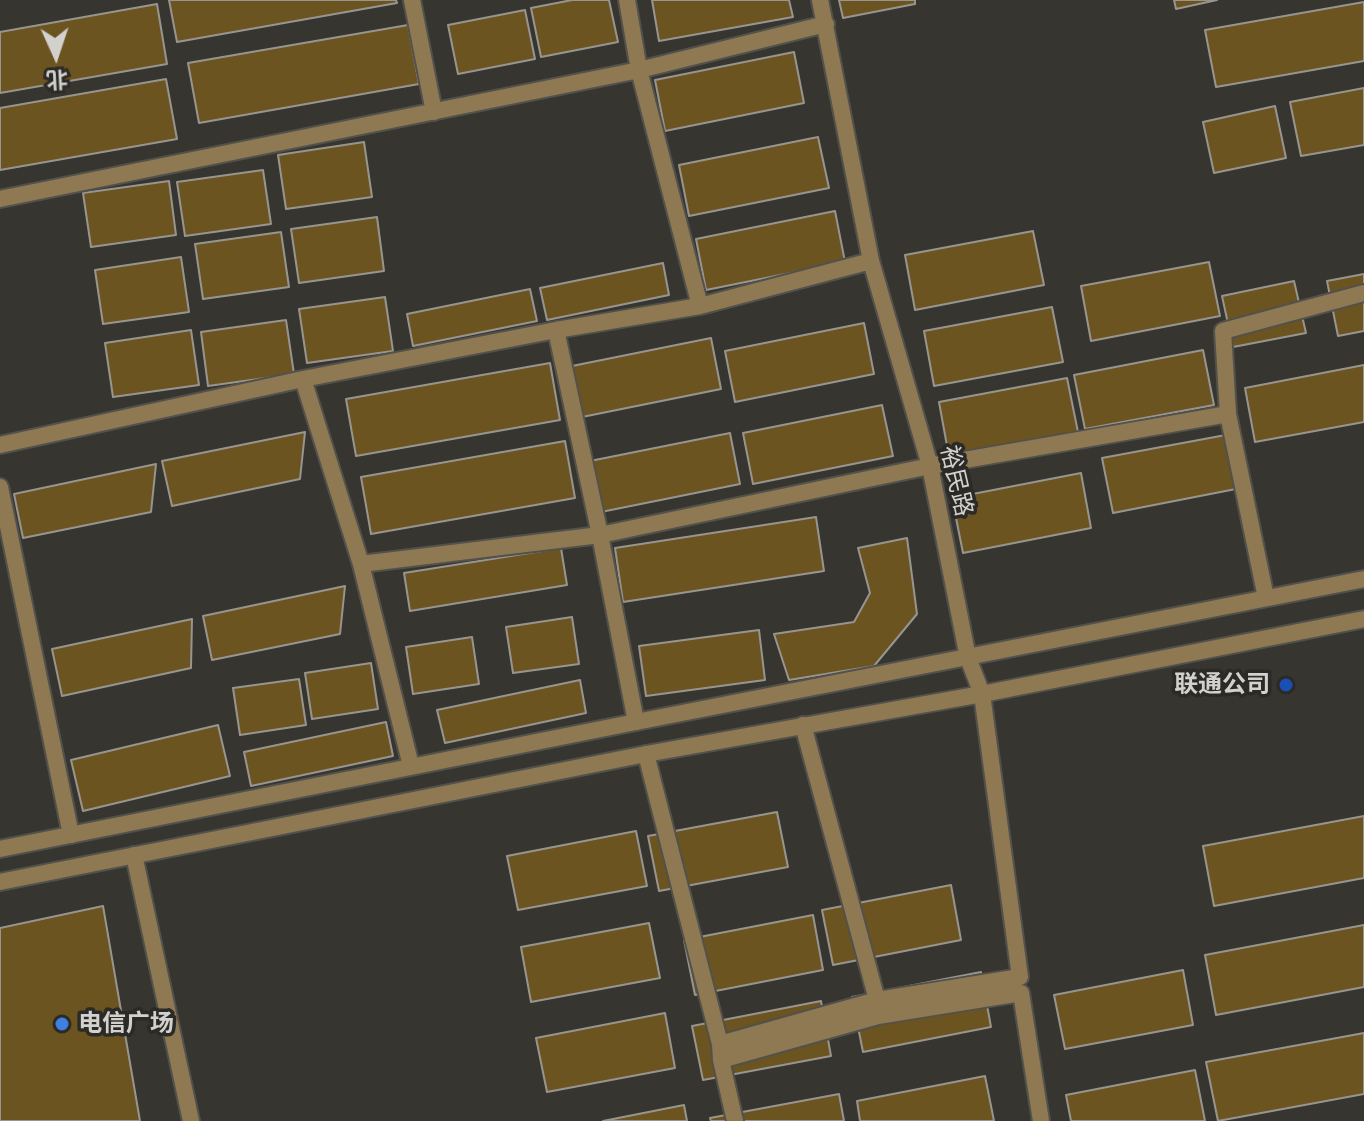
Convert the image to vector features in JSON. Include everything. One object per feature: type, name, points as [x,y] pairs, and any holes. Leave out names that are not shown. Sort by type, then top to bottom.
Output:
[{"type":"street","points":[[412,0],[434,112]]},
{"type":"street","points":[[627,0],[639,70],[700,306]]},
{"type":"street","name":"裕民路","points":[[820,0],[871,261],[930,466],[968,658],[982,694],[1041,1121]]},
{"type":"street","points":[[0,199],[639,70],[826,24]]},
{"type":"street","points":[[0,445],[303,379],[556,330],[700,306],[871,261]]},
{"type":"street","points":[[1266,598],[1228,414],[1223,331],[1364,293]]},
{"type":"street","points":[[556,330],[636,722]]},
{"type":"street","points":[[303,379],[361,564],[411,766]]},
{"type":"street","points":[[361,564],[600,535],[930,466],[1228,414]]},
{"type":"street","points":[[0,487],[71,835]]},
{"type":"street","points":[[0,849],[1364,579]]},
{"type":"street","points":[[0,882],[646,754],[982,694],[1364,619]]},
{"type":"street","points":[[803,725],[877,1008]]},
{"type":"street","points":[[646,754],[735,1121]]},
{"type":"street","points":[[134,855],[191,1121]]},
{"type":"street","points":[[720,1052],[877,1008],[1020,985]]},
{"type":"building","points":[[169,0],[396,0],[397,3],[177,42]]},
{"type":"building","points":[[572,0],[609,0],[618,42],[541,57],[531,8]]},
{"type":"building","points":[[652,0],[789,0],[793,17],[659,41]]},
{"type":"building","points":[[839,0],[915,0],[915,4],[843,18]]},
{"type":"building","points":[[1174,0],[1217,0],[1176,9]]},
{"type":"building","points":[[1364,2],[1364,61],[1216,87],[1205,30]]},
{"type":"building","points":[[157,4],[167,64],[0,93],[0,32]]},
{"type":"building","points":[[525,10],[535,59],[458,74],[448,25]]},
{"type":"building","points":[[408,25],[419,84],[199,123],[188,63]]},
{"type":"building","points":[[794,52],[804,103],[665,131],[655,80]]},
{"type":"building","points":[[166,79],[177,139],[0,170],[0,108]]},
{"type":"building","points":[[1364,88],[1364,145],[1301,156],[1290,102]]},
{"type":"building","points":[[1275,106],[1286,158],[1214,173],[1203,122]]},
{"type":"building","points":[[818,137],[829,188],[689,216],[679,165]]},
{"type":"building","points":[[364,142],[372,197],[286,209],[278,155]]},
{"type":"building","points":[[263,170],[271,224],[185,236],[177,182]]},
{"type":"building","points":[[169,181],[176,235],[91,247],[83,193]]},
{"type":"building","points":[[835,211],[845,262],[706,290],[696,239]]},
{"type":"building","points":[[377,217],[384,271],[299,283],[291,229]]},
{"type":"building","points":[[1033,231],[1044,285],[915,310],[905,255]]},
{"type":"building","points":[[281,232],[289,287],[203,299],[195,244]]},
{"type":"building","points":[[181,257],[189,312],[103,324],[95,270]]},
{"type":"building","points":[[1209,262],[1220,316],[1091,341],[1081,286]]},
{"type":"building","points":[[663,263],[669,295],[547,320],[540,288]]},
{"type":"building","points":[[1364,274],[1364,331],[1338,336],[1327,281]]},
{"type":"building","points":[[1294,281],[1306,333],[1233,347],[1222,296]]},
{"type":"building","points":[[530,289],[537,321],[413,346],[407,314]]},
{"type":"building","points":[[385,297],[393,351],[307,363],[299,309]]},
{"type":"building","points":[[1052,307],[1063,362],[934,386],[924,331]]},
{"type":"building","points":[[286,320],[294,374],[208,386],[201,332]]},
{"type":"building","points":[[864,323],[874,374],[735,402],[725,351]]},
{"type":"building","points":[[191,330],[199,385],[113,397],[105,343]]},
{"type":"building","points":[[711,338],[721,389],[582,417],[572,366]]},
{"type":"building","points":[[1203,350],[1214,405],[1085,429],[1074,375]]},
{"type":"building","points":[[550,363],[560,420],[356,456],[346,399]]},
{"type":"building","points":[[1364,365],[1364,422],[1255,442],[1245,388]]},
{"type":"building","points":[[1067,378],[1078,432],[949,457],[939,402]]},
{"type":"building","points":[[882,405],[893,456],[753,484],[743,433]]},
{"type":"building","points":[[305,432],[300,479],[172,506],[162,461]]},
{"type":"building","points":[[730,433],[740,484],[601,512],[590,461]]},
{"type":"building","points":[[1231,434],[1241,488],[1113,513],[1102,458]]},
{"type":"building","points":[[565,441],[575,498],[371,534],[361,477]]},
{"type":"building","points":[[156,464],[151,512],[23,538],[14,494]]},
{"type":"building","points":[[1081,473],[1091,528],[963,553],[952,498]]},
{"type":"building","points":[[816,517],[824,571],[623,602],[615,548]]},
{"type":"building","points":[[907,538],[917,614],[874,666],[789,680],[774,634],[854,622],[870,593],[858,548]]},
{"type":"building","points":[[561,548],[567,585],[410,611],[404,573]]},
{"type":"building","points":[[345,586],[340,634],[212,660],[203,616]]},
{"type":"building","points":[[572,617],[579,664],[513,673],[506,627]]},
{"type":"building","points":[[192,619],[191,668],[62,696],[52,649]]},
{"type":"building","points":[[759,630],[765,680],[646,696],[639,646]]},
{"type":"building","points":[[472,637],[479,684],[413,694],[406,647]]},
{"type":"building","points":[[371,663],[378,709],[312,719],[305,673]]},
{"type":"building","points":[[299,679],[306,725],[240,735],[233,688]]},
{"type":"building","points":[[580,680],[586,713],[445,743],[437,710]]},
{"type":"building","points":[[386,722],[393,756],[251,786],[244,752]]},
{"type":"building","points":[[218,725],[230,776],[83,811],[71,760]]},
{"type":"building","points":[[777,812],[788,867],[659,891],[648,836]]},
{"type":"building","points":[[1364,816],[1364,878],[1214,906],[1203,846]]},
{"type":"building","points":[[636,831],[647,886],[518,910],[507,856]]},
{"type":"building","points":[[951,885],[961,940],[833,965],[822,910]]},
{"type":"building","name":"电信广场","points":[[103,906],[140,1121],[0,1121],[0,928]]},
{"type":"building","points":[[813,915],[823,970],[695,995],[684,940]]},
{"type":"building","points":[[649,923],[660,978],[531,1002],[521,947]]},
{"type":"building","points":[[1364,925],[1364,987],[1216,1015],[1205,955]]},
{"type":"building","points":[[1183,970],[1193,1025],[1065,1049],[1054,995]]},
{"type":"building","points":[[981,972],[991,1027],[863,1052],[852,997]]},
{"type":"building","points":[[821,1001],[831,1056],[703,1080],[692,1026]]},
{"type":"building","points":[[665,1013],[675,1068],[547,1092],[536,1038]]},
{"type":"building","points":[[1364,1033],[1364,1094],[1218,1121],[1206,1062]]},
{"type":"building","points":[[1195,1070],[1205,1121],[1071,1121],[1066,1095]]},
{"type":"building","points":[[985,1076],[994,1121],[860,1121],[857,1101]]},
{"type":"building","points":[[839,1094],[844,1121],[711,1121],[710,1118]]},
{"type":"building","points":[[684,1105],[687,1121],[603,1121]]},
{"type":"place","name":"联通公司","points":[[1286,685]]},
{"type":"place","name":"电信广场","points":[[62,1024]]}]
